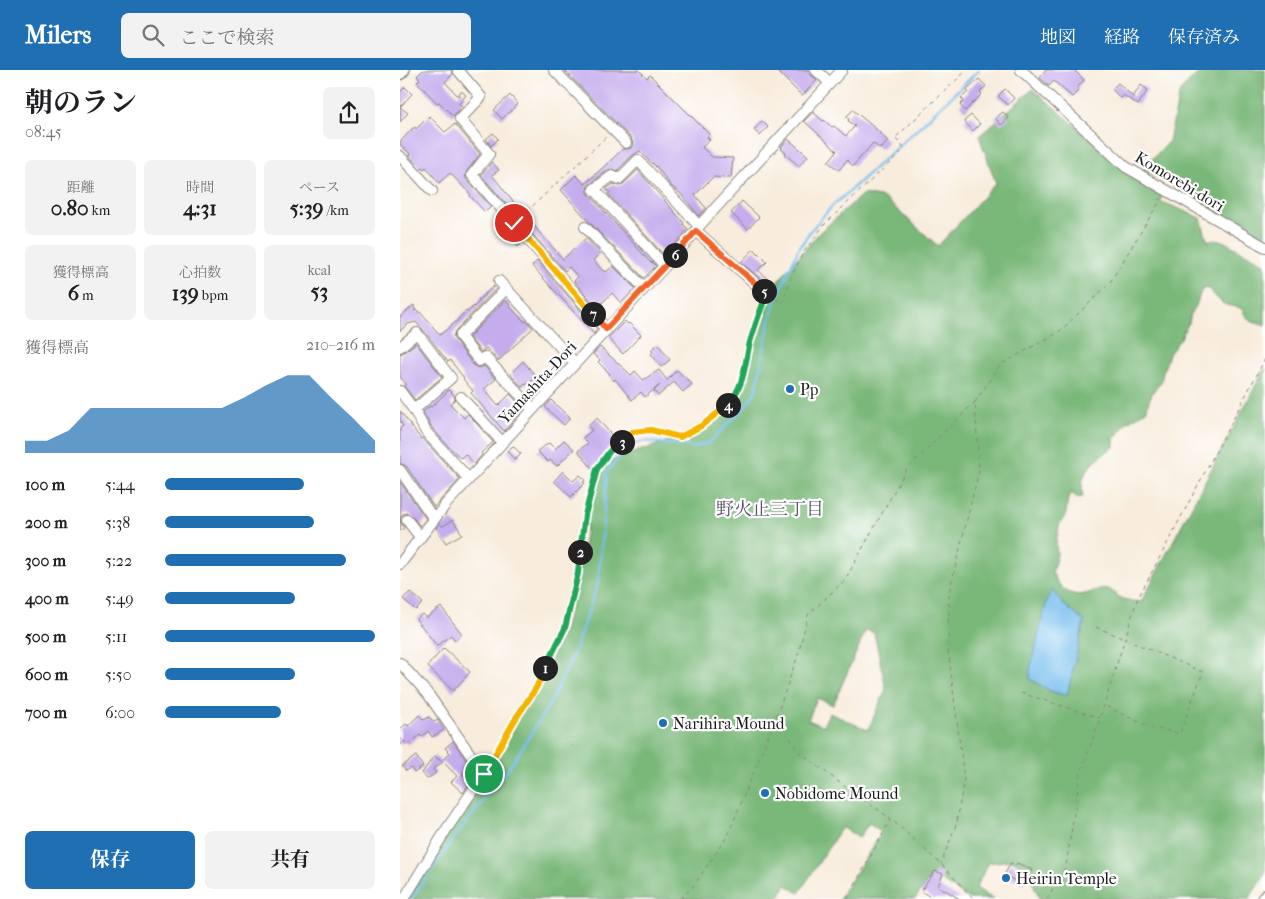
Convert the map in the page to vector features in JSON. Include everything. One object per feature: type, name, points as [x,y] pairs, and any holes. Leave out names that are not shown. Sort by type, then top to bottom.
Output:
[{"type":"main road","points":[[400,74],[403,70]]},
{"type":"street","points":[[458,70],[481,97],[460,119],[489,154],[472,175],[606,329]]},
{"type":"street","points":[[554,70],[626,143]]},
{"type":"street","points":[[816,70],[830,83]]},
{"type":"street","name":"Yamashita-Dori","points":[[400,564],[446,504],[468,479],[665,266],[842,70]]},
{"type":"street","name":"Komorebi-dori","points":[[1021,70],[1126,167],[1265,248]]},
{"type":"street","points":[[400,156],[432,191]]},
{"type":"street","points":[[665,266],[594,189],[612,176],[619,178],[638,160],[697,229],[767,294]]},
{"type":"street","points":[[585,226],[644,288]]},
{"type":"street","points":[[499,281],[575,363]]},
{"type":"street","points":[[506,289],[460,336],[479,361],[485,357],[533,409]]},
{"type":"street","points":[[400,347],[416,333],[452,378],[414,410]]},
{"type":"street","points":[[400,391],[414,410],[426,432],[468,479]]},
{"type":"street","points":[[461,397],[502,442]]},
{"type":"street","points":[[400,470],[434,519]]},
{"type":"street","points":[[407,520],[420,537]]},
{"type":"street","points":[[400,662],[428,694],[484,774],[446,830],[404,899]]},
{"type":"street","points":[[1262,899],[1265,895]]},
{"type":"path","points":[[783,303],[795,268],[803,253],[824,225],[900,153],[904,148],[895,138],[967,70]]},
{"type":"path","points":[[514,223],[613,130]]},
{"type":"path","points":[[681,899],[695,884],[728,835],[776,717],[798,654],[808,615],[844,580],[906,470],[975,402],[1000,365],[1059,332],[1109,284],[1166,190]]},
{"type":"path","points":[[484,774],[516,718],[536,688],[565,628],[578,573],[585,515],[597,469],[609,452],[616,445],[626,440],[632,432],[651,430],[680,437],[701,426],[726,408],[740,387],[752,336],[767,294]]},
{"type":"path","points":[[1047,899],[1066,866],[1080,775],[1137,600],[1265,359]]},
{"type":"path","points":[[940,864],[957,822],[964,778],[948,649],[949,593],[979,470],[975,402]]},
{"type":"path","points":[[1096,627],[1203,672],[1180,733],[1152,728],[1104,706]]},
{"type":"path","points":[[1021,693],[1100,718]]},
{"type":"path","points":[[776,717],[798,751],[844,786],[891,818],[974,899]]},
{"type":"path","points":[[847,899],[891,818]]},
{"type":"green space","points":[[1201,70],[1265,70],[1265,240],[1143,169],[1169,141],[1180,91]]},
{"type":"green space","points":[[1033,89],[1132,175],[1164,194],[1160,201],[1201,218],[1207,240],[1221,240],[1265,264],[1265,325],[1251,321],[1241,308],[1221,302],[1206,287],[1201,291],[1196,306],[1191,313],[1189,323],[1169,354],[1161,382],[1152,394],[1147,410],[1126,423],[1114,439],[1114,447],[1099,458],[1086,472],[1082,484],[1083,497],[1078,498],[1071,493],[1067,503],[1066,515],[1060,523],[1056,541],[1057,555],[1052,572],[1058,583],[1071,593],[1082,594],[1105,589],[1111,590],[1123,599],[1141,602],[1265,368],[1265,874],[1249,899],[1040,899],[1026,868],[1012,860],[988,863],[976,888],[993,899],[969,899],[932,874],[915,899],[839,899],[882,832],[869,823],[859,838],[842,827],[799,893],[786,885],[777,899],[408,899],[525,704],[551,658],[565,628],[578,573],[597,469],[607,462],[680,437],[726,408],[740,387],[767,294],[819,233],[863,194],[884,198],[938,246],[996,183],[979,136]],"holes":[[[1063,604],[1084,621],[1066,696]],[[866,630],[874,633],[886,689],[868,730],[829,713],[823,726],[808,720],[817,698],[833,705]]]},
{"type":"water","points":[[1052,590],[1063,604],[1084,621],[1067,696],[1051,691],[1030,679],[1030,669],[1047,600]]},
{"type":"building","points":[[423,70],[451,70],[453,74],[445,82],[458,96],[461,91],[466,95],[459,104],[462,106],[453,116],[439,102],[437,103],[417,82],[420,79],[417,76]]},
{"type":"building","points":[[564,70],[639,70],[647,78],[650,75],[709,134],[707,137],[710,140],[702,147],[712,157],[733,158],[731,178],[713,177],[695,195],[706,208],[699,216],[681,194],[671,186],[656,166],[640,151],[633,155],[617,171],[608,170],[588,186],[589,194],[651,263],[656,266],[644,278],[561,190],[576,175],[585,184],[623,149],[631,148],[633,144],[631,138]]},
{"type":"building","points":[[776,70],[809,70],[811,75],[817,80],[802,96]]},
{"type":"building","points":[[1046,70],[1074,70],[1084,80],[1077,88],[1079,90],[1072,97],[1054,81],[1049,86],[1040,78]]},
{"type":"building","points":[[979,79],[986,86],[980,92],[982,94],[965,111],[960,105],[964,101],[961,98]]},
{"type":"building","points":[[1118,83],[1133,97],[1141,85],[1148,90],[1138,105],[1123,95],[1120,98],[1112,89]]},
{"type":"building","points":[[405,87],[412,94],[400,107],[400,92]]},
{"type":"building","points":[[1005,89],[1014,98],[1008,105],[998,96]]},
{"type":"building","points":[[510,95],[518,104],[502,119],[494,110]]},
{"type":"building","points":[[400,107],[408,113],[400,122]]},
{"type":"building","points":[[853,110],[888,141],[880,149],[873,143],[853,166],[847,160],[839,170],[828,162],[837,151],[804,121],[813,112],[846,136],[855,126],[846,117]]},
{"type":"building","points":[[1003,112],[1009,118],[1001,125],[995,118]]},
{"type":"building","points":[[971,115],[980,124],[973,131],[964,121]]},
{"type":"building","points":[[429,116],[445,132],[455,124],[480,154],[465,176],[491,207],[485,212],[450,173],[439,183],[426,167],[424,169],[421,168],[409,156],[411,155],[400,144],[412,129],[415,127],[416,129]]},
{"type":"building","points":[[762,121],[768,127],[760,136],[754,130]]},
{"type":"building","points":[[493,133],[498,139],[491,146],[486,139]]},
{"type":"building","points":[[788,139],[808,156],[799,166],[781,149]]},
{"type":"building","points":[[492,162],[499,170],[492,175],[518,208],[513,212],[481,175]]},
{"type":"building","points":[[638,170],[688,229],[665,256],[608,194],[610,193],[606,189],[613,184],[620,186]]},
{"type":"building","points":[[742,201],[759,217],[748,229],[731,213]]},
{"type":"building","points":[[528,218],[563,259],[586,238],[600,253],[593,260],[603,271],[606,272],[613,266],[635,288],[621,303],[612,293],[597,308],[574,281],[578,277],[569,267],[565,271],[522,222]]},
{"type":"building","points":[[504,222],[522,243],[518,247],[498,227]]},
{"type":"building","points":[[754,249],[767,262],[758,270],[769,280],[766,284],[741,262]]},
{"type":"building","points":[[537,261],[597,329],[594,334],[532,266]]},
{"type":"building","points":[[494,286],[496,289],[455,331],[453,337],[474,366],[479,368],[484,366],[496,379],[484,389],[498,406],[510,394],[524,409],[504,431],[471,393],[473,391],[450,360],[448,362],[416,322],[408,324],[400,331],[400,317],[414,305],[415,311],[420,312],[440,335],[480,301],[478,300]]},
{"type":"building","points":[[505,300],[533,328],[498,361],[486,348],[481,352],[469,337]]},
{"type":"building","points":[[625,321],[641,335],[623,354],[608,338]]},
{"type":"building","points":[[416,343],[442,377],[415,400],[404,386],[406,384],[400,377],[400,354]]},
{"type":"building","points":[[658,344],[670,360],[661,367],[651,354],[653,352],[651,350]]},
{"type":"building","points":[[600,347],[631,375],[635,371],[643,380],[659,370],[667,380],[677,370],[692,384],[683,392],[674,382],[658,396],[654,391],[660,385],[645,397],[641,392],[632,400],[593,354]]},
{"type":"building","points":[[523,361],[536,377],[522,387],[511,373]]},
{"type":"building","points":[[449,390],[455,399],[450,404],[464,418],[468,414],[493,442],[481,453],[482,455],[474,464],[465,454],[461,458],[449,447],[432,428],[423,412]]},
{"type":"building","points":[[551,400],[570,418],[564,425],[545,407]]},
{"type":"building","points":[[400,411],[421,439],[460,479],[434,507],[406,466],[400,463],[400,428],[403,426],[400,421]]},
{"type":"building","points":[[597,418],[616,440],[607,448],[602,461],[592,468],[578,451],[588,443],[583,438],[592,430],[588,426]]},
{"type":"building","points":[[564,440],[574,449],[557,466],[550,460],[548,462],[537,451],[549,443],[555,449]]},
{"type":"building","points":[[513,446],[521,454],[515,460],[507,451]]},
{"type":"building","points":[[563,471],[573,481],[580,475],[585,480],[583,482],[585,483],[571,497],[554,481]]},
{"type":"building","points":[[400,482],[426,519],[420,526],[407,513],[403,514],[400,520]]},
{"type":"building","points":[[400,520],[404,528],[400,531]]},
{"type":"building","points":[[453,520],[462,534],[446,543],[436,528],[440,524],[443,526]]},
{"type":"building","points":[[410,592],[423,603],[416,610],[403,599]]},
{"type":"building","points":[[441,607],[462,634],[455,640],[451,635],[437,646],[416,619],[422,614],[426,618]]},
{"type":"building","points":[[444,648],[470,672],[453,691],[428,667]]},
{"type":"building","points":[[419,715],[424,720],[429,717],[434,722],[438,720],[444,730],[432,737],[428,731],[408,745],[404,741],[400,746],[400,729],[406,724],[408,726]]},
{"type":"building","points":[[453,741],[470,766],[462,774],[470,782],[463,793],[451,782],[457,776],[443,762],[433,769],[436,773],[427,779],[422,773],[434,756],[441,761],[450,753],[445,748]]},
{"type":"building","points":[[416,756],[423,767],[414,773],[411,768],[406,771],[402,766]]},
{"type":"building","points":[[1011,863],[1016,866],[1017,863],[1032,870],[1023,885],[1004,875]]},
{"type":"building","name":"Heirin Temple","points":[[935,871],[943,874],[938,886],[960,899],[933,899],[921,891]]},
{"type":"waterway","points":[[411,899],[456,835],[507,771],[548,707],[572,658],[598,583],[607,472],[622,454],[634,444],[644,441],[695,447],[710,442],[744,408],[756,391],[774,305],[798,250],[811,230],[834,204],[979,70]]},
{"type":"place","name":"Pp","points":[[790,389]]},
{"type":"place","name":"Narihira Mound","points":[[663,723]]},
{"type":"place","name":"Nobidome Mound","points":[[765,793]]},
{"type":"place","name":"Heirin Temple","points":[[1006,878]]},
{"type":"district","name":"野火止三丁目","points":[[770,509]]},
{"type":"route","points":[[484,774],[516,718],[536,688],[565,628],[578,573],[585,515],[597,469],[609,452],[616,445],[626,440],[632,432],[651,430],[680,437],[701,426],[726,408],[740,387],[752,336],[767,294],[696,231],[606,329],[514,223]]}]
